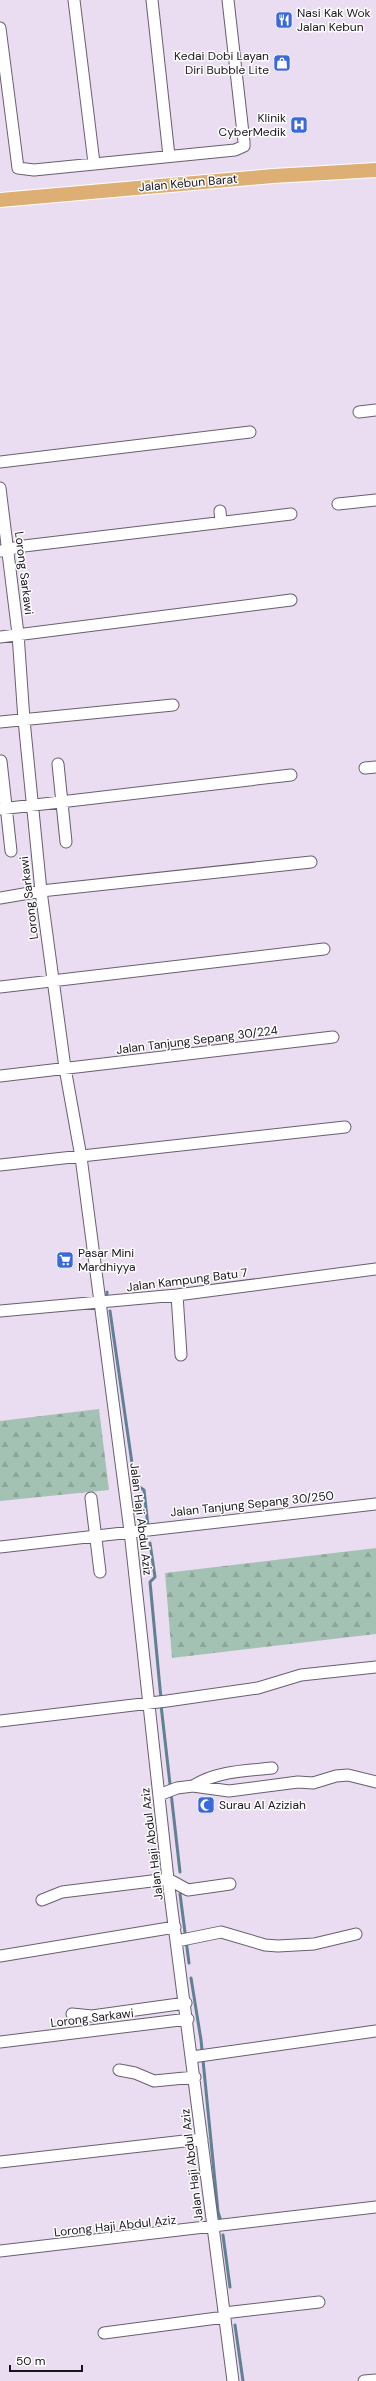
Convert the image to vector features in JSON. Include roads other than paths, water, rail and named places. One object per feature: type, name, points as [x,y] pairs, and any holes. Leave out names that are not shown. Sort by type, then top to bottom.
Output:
[{"type":"main road","name":"Jalan Kebun Barat","points":[[0,200],[273,176],[376,170]]},
{"type":"street","points":[[74,0],[94,164]]},
{"type":"street","points":[[152,0],[169,156]]},
{"type":"street","points":[[0,28],[18,168],[34,170],[235,150],[244,146],[244,137],[228,0]]},
{"type":"street","points":[[359,412],[376,410]]},
{"type":"street","points":[[0,462],[250,432]]},
{"type":"street","name":"Lorong Sarkawi","points":[[0,488],[4,550],[18,634],[24,720],[41,891],[64,1068],[81,1157],[99,1303]]},
{"type":"street","points":[[338,504],[376,500]]},
{"type":"street","points":[[4,550],[221,517],[291,514]]},
{"type":"street","points":[[0,637],[291,600]]},
{"type":"street","points":[[0,722],[173,705]]},
{"type":"street","points":[[1,761],[3,809],[12,851]]},
{"type":"street","points":[[58,764],[66,842]]},
{"type":"street","points":[[3,809],[291,774]]},
{"type":"street","points":[[0,898],[41,891],[311,862]]},
{"type":"street","points":[[0,987],[324,949]]},
{"type":"street","name":"Jalan Tanjung Sepang 30/224","points":[[0,1076],[333,1037]]},
{"type":"street","points":[[0,1165],[345,1127]]},
{"type":"street","name":"Jalan Kampung Batu 7","points":[[0,1311],[177,1295],[376,1269]]},
{"type":"street","points":[[177,1295],[181,1355]]},
{"type":"street","name":"Jalan Haji Abdul Aziz","points":[[99,1303],[152,1703],[168,1879],[175,1927],[184,1940],[186,2003],[194,2057],[202,2139],[233,2381]]},
{"type":"street","points":[[91,1498],[100,1572]]},
{"type":"street","name":"Jalan Tanjung Sepang 30/250","points":[[0,1547],[376,1504]]},
{"type":"street","points":[[0,1721],[152,1703],[258,1688],[301,1675],[376,1667]]},
{"type":"street","points":[[193,1786],[206,1778],[216,1775],[272,1768]]},
{"type":"street","points":[[161,1794],[177,1788],[193,1786],[229,1791],[298,1782],[313,1783],[348,1774],[376,1782]]},
{"type":"street","points":[[42,1900],[62,1892],[168,1879],[188,1890],[230,1884]]},
{"type":"street","points":[[0,1956],[175,1927]]},
{"type":"street","points":[[184,1940],[221,1932],[266,1945],[278,1946],[314,1944],[356,1934]]},
{"type":"street","points":[[72,2014],[92,2016],[186,2003]]},
{"type":"street","name":"Lorong Sarkawi","points":[[0,2042],[188,2019]]},
{"type":"street","points":[[194,2057],[376,2031]]},
{"type":"street","points":[[119,2070],[135,2073],[154,2081],[195,2078]]},
{"type":"street","points":[[0,2162],[202,2139]]},
{"type":"street","name":"Lorong Haji Abdul Aziz","points":[[0,2251],[213,2228],[376,2207]]},
{"type":"street","points":[[104,2333],[319,2302]]},
{"type":"street","points":[[364,2381],[376,2380]]},
{"type":"waterway","points":[[110,1311],[135,1484],[144,1490],[148,1526]]},
{"type":"waterway","points":[[150,1543],[155,1577],[150,1582],[161,1699]]},
{"type":"waterway","points":[[161,1705],[180,1872]]},
{"type":"waterway","points":[[180,1894],[189,1963]]},
{"type":"waterway","points":[[191,1978],[201,2040],[218,2212],[221,2221]]},
{"type":"waterway","points":[[223,2235],[230,2287]]},
{"type":"waterway","points":[[235,2325],[243,2381]]},
{"type":"place","name":"Nasi Kak Wok Jalan Kebun","points":[[284,20]]},
{"type":"place","name":"Kedai Dobi Layan Diri Bubble Lite","points":[[282,63]]},
{"type":"place","name":"Klinik CyberMedik","points":[[299,125]]},
{"type":"place","name":"Pasar Mini Mardhiyya","points":[[65,1260]]},
{"type":"place","name":"Surau Al Aziziah","points":[[206,1805]]}]
